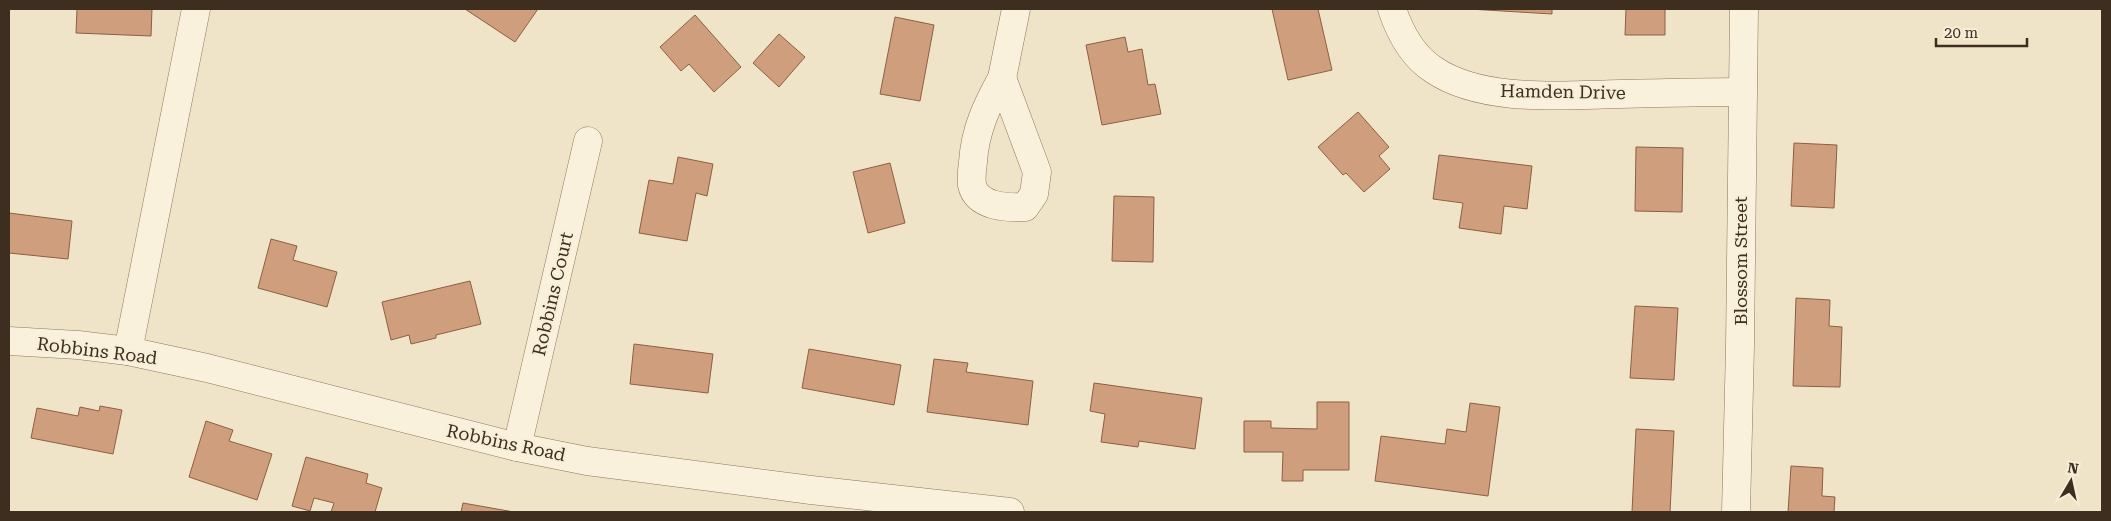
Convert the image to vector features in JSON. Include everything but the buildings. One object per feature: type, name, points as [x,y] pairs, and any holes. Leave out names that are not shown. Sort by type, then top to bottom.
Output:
[{"type":"street","points":[[128,351],[196,9]]},
{"type":"street","points":[[1002,78],[1016,9]]},
{"type":"street","name":"Hamden Drive","points":[[1392,9],[1398,26],[1412,51],[1434,70],[1464,84],[1501,92],[1537,95],[1742,92]]},
{"type":"street","name":"Blossom Street","points":[[1736,512],[1744,9]]},
{"type":"street","name":"Robbins Court","points":[[518,447],[588,141]]},
{"type":"street","name":"Robbins Road","points":[[9,341],[128,351],[206,368],[518,447],[607,463],[811,490],[1010,512]]}]
